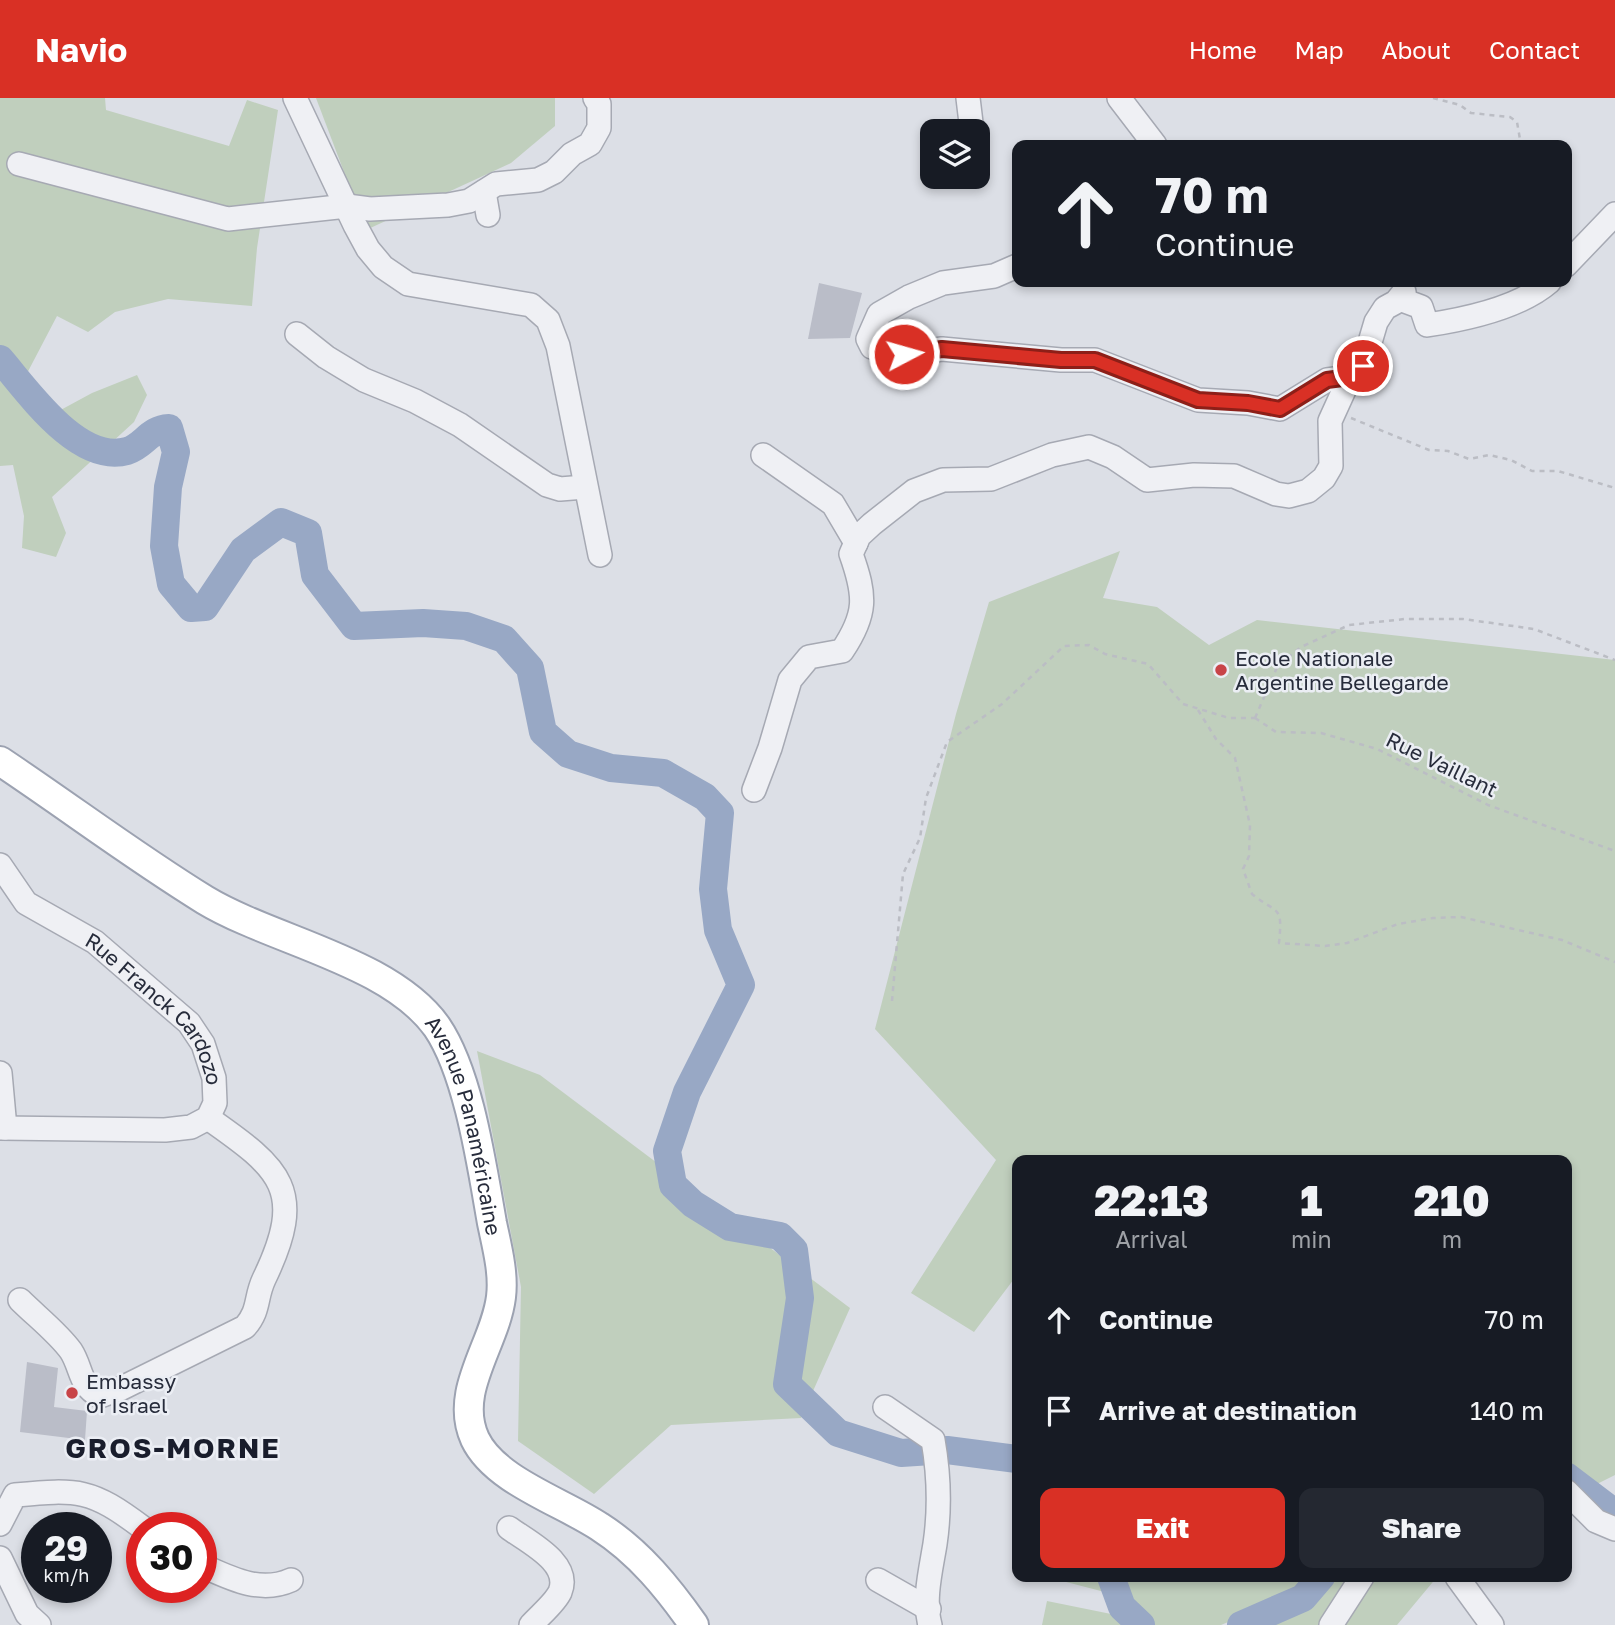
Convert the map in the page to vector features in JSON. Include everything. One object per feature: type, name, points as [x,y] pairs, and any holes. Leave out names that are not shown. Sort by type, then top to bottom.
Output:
[{"type":"main road","name":"Avenue Panaméricaine","points":[[0,761],[206,900],[254,925],[357,967],[401,995],[435,1025],[461,1083],[480,1157],[501,1276],[498,1315],[467,1403],[468,1419],[476,1441],[482,1452],[505,1471],[601,1527],[626,1546],[669,1590],[694,1625]]},
{"type":"street","points":[[295,98],[368,249],[383,267],[408,284],[531,305],[548,320],[558,346],[600,555]]},
{"type":"street","points":[[19,164],[214,217],[245,219],[347,206],[370,209],[424,207],[469,201],[496,184],[538,180],[554,172],[572,154],[590,144],[599,128],[595,98]]},
{"type":"street","points":[[968,98],[971,119]]},
{"type":"street","points":[[1119,98],[1151,140]]},
{"type":"street","points":[[484,192],[488,215]]},
{"type":"street","points":[[1572,259],[1615,215]]},
{"type":"street","points":[[1012,269],[994,276],[943,283],[909,297],[879,314],[868,339],[872,347],[904,354],[942,349],[1061,360],[1095,360],[1198,400],[1248,403],[1280,409],[1327,380],[1350,377]]},
{"type":"street","points":[[754,790],[770,748],[790,680],[809,657],[842,651],[854,634],[862,613],[863,587],[851,554],[856,543],[872,524],[914,491],[943,480],[991,479],[1052,455],[1089,447],[1113,457],[1147,480],[1194,475],[1234,476],[1276,494],[1298,494],[1324,478],[1331,466],[1330,421],[1350,377],[1363,366],[1371,333],[1380,315],[1405,292],[1405,301],[1420,307],[1427,325],[1504,307],[1535,295],[1544,287]]},
{"type":"street","points":[[297,334],[326,357],[364,380],[415,401],[460,425],[547,485],[560,489],[585,487]]},
{"type":"street","points":[[763,455],[805,487],[817,490],[833,504],[856,543]]},
{"type":"street","name":"Rue Franck Cardozo","points":[[0,865],[26,903],[95,942],[189,1023],[203,1044],[214,1078],[215,1103],[208,1118],[191,1127],[165,1130],[2,1128]]},
{"type":"street","points":[[0,1073],[2,1128]]},
{"type":"street","points":[[20,1300],[71,1351],[80,1377],[89,1391],[100,1396],[120,1389],[245,1327],[256,1315],[261,1285],[281,1244],[288,1210],[267,1163],[208,1118]]},
{"type":"street","points":[[886,1407],[933,1440],[938,1469],[935,1543],[929,1570],[929,1617]]},
{"type":"street","points":[[0,1524],[15,1495],[61,1490],[89,1493],[108,1502],[126,1515]]},
{"type":"street","points":[[1572,1497],[1597,1521],[1615,1528]]},
{"type":"street","points":[[509,1528],[556,1563],[563,1578],[560,1593],[531,1625]]},
{"type":"street","points":[[0,1558],[27,1614],[39,1625]]},
{"type":"street","points":[[217,1573],[243,1585],[283,1584],[291,1580]]},
{"type":"street","points":[[878,1580],[929,1617]]},
{"type":"street","points":[[1331,1625],[1359,1582]]},
{"type":"street","points":[[1461,1582],[1492,1625]]},
{"type":"path","points":[[1433,98],[1460,105],[1471,113],[1510,117],[1517,122],[1520,140]]},
{"type":"path","points":[[1339,402],[1352,420],[1373,430],[1392,433],[1408,443],[1429,450],[1448,451],[1469,459],[1489,455],[1500,457],[1532,471],[1558,471],[1615,488]]},
{"type":"path","points":[[892,1001],[904,874],[920,838],[926,798],[947,742],[1002,704],[1064,646],[1089,645],[1105,654],[1148,664],[1183,704],[1229,718],[1255,718],[1278,665],[1301,647],[1349,625],[1463,619],[1534,629],[1615,660]]},
{"type":"path","points":[[1198,710],[1216,739],[1235,758],[1250,825],[1248,856],[1243,869],[1252,894],[1276,907],[1281,920],[1279,943],[1325,946],[1347,943],[1398,924],[1461,917],[1562,940],[1615,962]]},
{"type":"path","name":"Rue Vaillant","points":[[1255,718],[1276,732],[1321,733],[1377,749],[1488,805],[1615,851]]},
{"type":"green space","points":[[0,98],[105,98],[106,110],[229,146],[247,100],[278,110],[257,248],[252,306],[168,299],[115,312],[88,332],[57,316],[23,381],[44,419],[92,393],[137,375],[147,395],[134,422],[52,497],[66,533],[56,557],[22,548],[24,516],[13,465],[0,466]]},
{"type":"green space","points":[[316,98],[555,98],[555,126],[511,163],[366,230]]},
{"type":"green space","points":[[1120,551],[1103,598],[1157,607],[1209,645],[1257,620],[1615,660],[1615,1475],[1593,1486],[1572,1469],[1572,1155],[1012,1155],[1012,1282],[974,1332],[911,1293],[996,1160],[875,1029],[956,714],[989,602]]},
{"type":"green space","points":[[477,1051],[540,1075],[850,1308],[801,1418],[671,1425],[594,1494],[518,1441],[521,1287]]},
{"type":"green space","points":[[1066,1582],[1308,1582],[1298,1593],[1221,1625],[1154,1625],[1120,1596]]},
{"type":"green space","points":[[1328,1582],[1433,1582],[1397,1625],[1255,1625],[1314,1598]]},
{"type":"green space","points":[[1047,1601],[1116,1615],[1128,1625],[1042,1625]]},
{"type":"building","points":[[819,283],[862,293],[850,338],[808,339]]},
{"type":"building","points":[[27,1362],[58,1368],[54,1407],[87,1411],[85,1440],[20,1432]]},
{"type":"waterway","points":[[0,359],[55,422],[90,447],[109,452],[127,451],[156,431],[169,428],[176,452],[168,487],[164,546],[171,584],[191,608],[205,607],[243,550],[281,522],[308,533],[315,575],[354,626],[423,623],[466,626],[504,639],[530,668],[543,732],[568,754],[611,768],[663,773],[705,797],[720,813],[713,889],[718,930],[741,985],[687,1092],[667,1151],[673,1185],[693,1204],[730,1227],[780,1236],[794,1250],[800,1298],[787,1384],[838,1433],[901,1453],[947,1450],[1012,1458]]},
{"type":"waterway","points":[[1572,1481],[1615,1513]]},
{"type":"waterway","points":[[1113,1582],[1122,1607],[1141,1625]]},
{"type":"waterway","points":[[1241,1625],[1303,1598],[1317,1582]]},
{"type":"place","name":"Ecole Nationale Argentine Bellegarde","points":[[1221,670]]},
{"type":"place","name":"Embassy of Israel","points":[[72,1393]]},
{"type":"district","name":"GROS-MORNE","points":[[173,1447]]},
{"type":"route","points":[[904,354],[942,349],[1061,360],[1095,360],[1161,388],[1198,400],[1248,403],[1280,409],[1327,380],[1350,377],[1363,366]]}]
